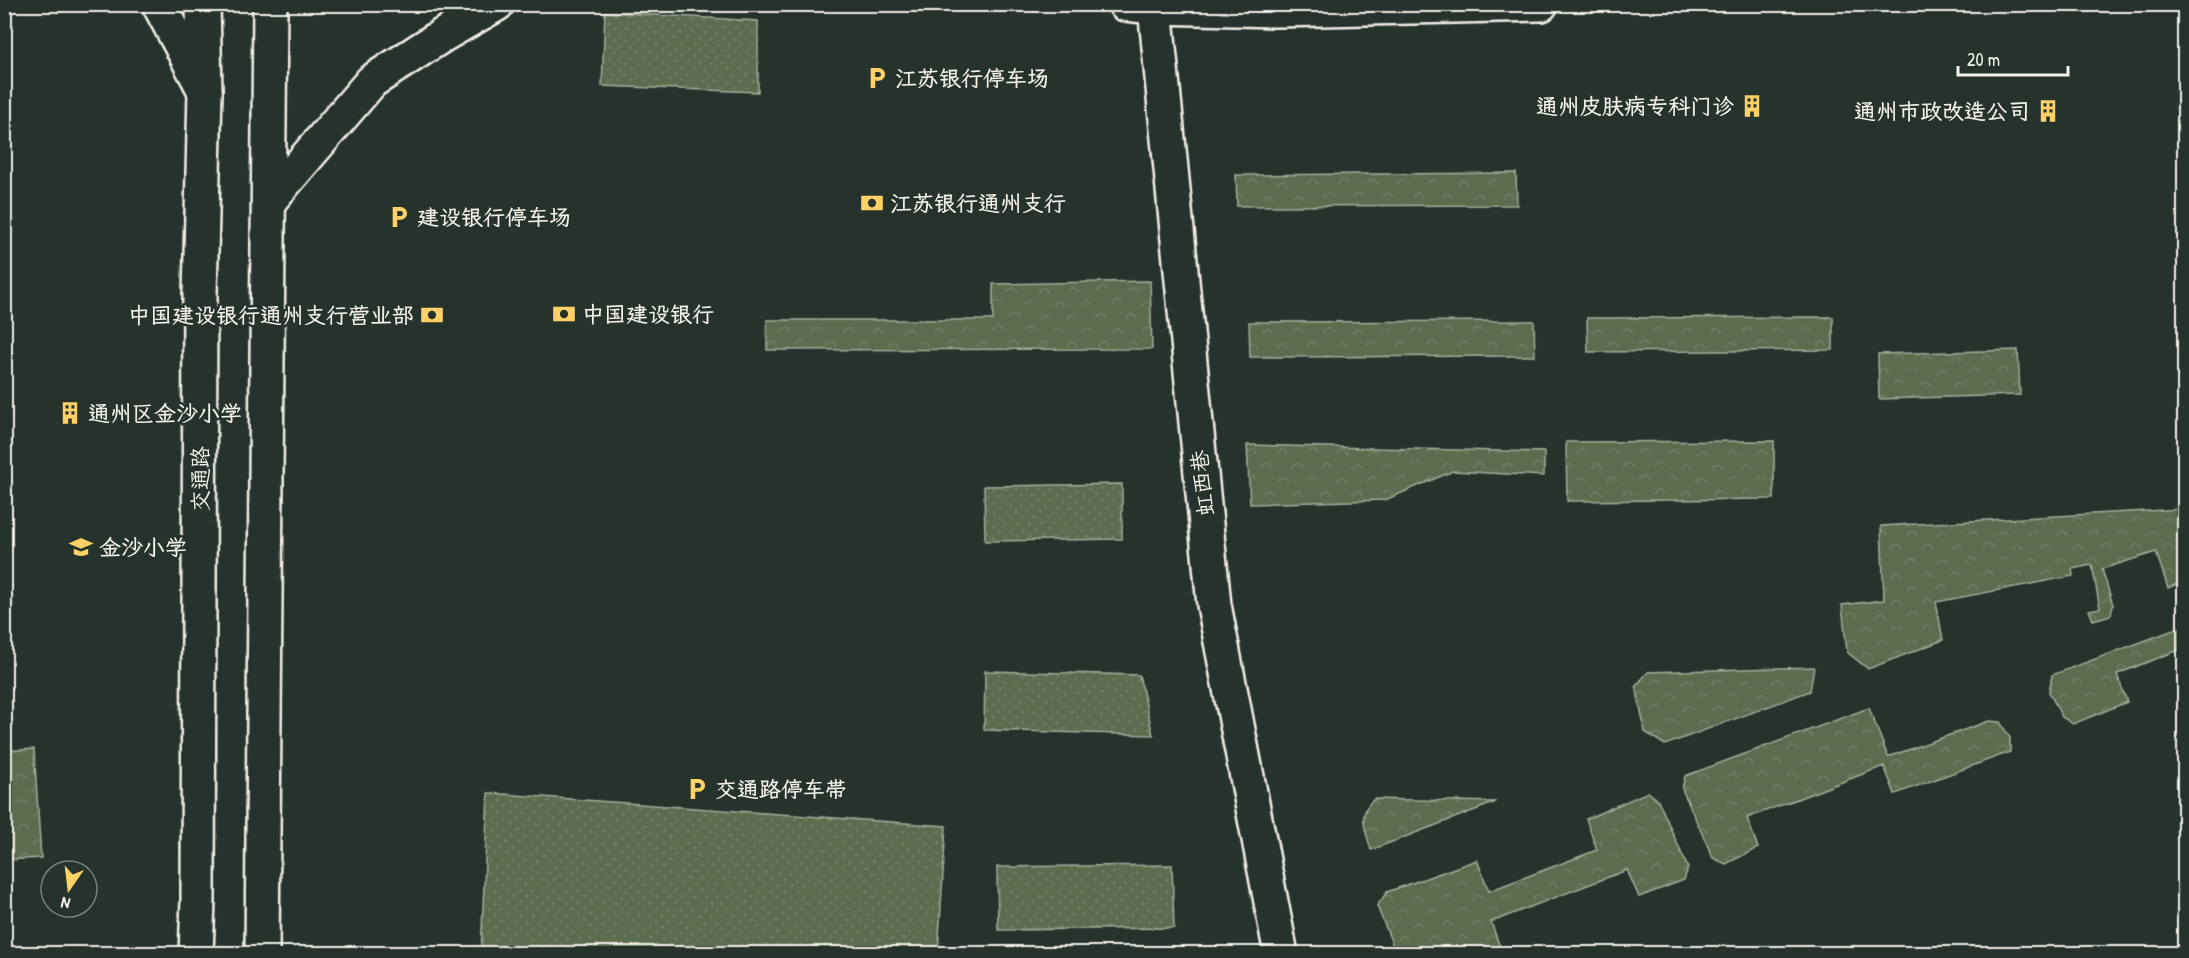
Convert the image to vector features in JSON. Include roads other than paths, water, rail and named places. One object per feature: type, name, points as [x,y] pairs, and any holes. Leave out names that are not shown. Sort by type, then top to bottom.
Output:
[{"type":"main road","points":[[159,4],[205,91]]},
{"type":"main road","name":"交通路","points":[[196,954],[200,295],[205,91],[203,4]]},
{"type":"main road","points":[[262,954],[270,4]]},
{"type":"main road","points":[[269,201],[372,81],[443,35],[497,4]]},
{"type":"main road","points":[[1140,6],[1277,10],[1541,4]]},
{"type":"main road","name":"虹西巷","points":[[1140,6],[1214,605],[1281,954]]},
{"type":"place","name":"江苏银行停车场","points":[[877,78]]},
{"type":"place","name":"通州皮肤病专科门诊","points":[[1752,106]]},
{"type":"place","name":"通州市政改造公司","points":[[2048,111]]},
{"type":"place","name":"江苏银行通州支行","points":[[872,203]]},
{"type":"place","name":"建设银行停车场","points":[[399,217]]},
{"type":"place","name":"中国建设银行","points":[[564,314]]},
{"type":"place","name":"中国建设银行通州支行营业部","points":[[432,315]]},
{"type":"place","name":"通州区金沙小学","points":[[70,413]]},
{"type":"place","name":"金沙小学","points":[[81,547]]},
{"type":"place","name":"交通路停车带","points":[[697,789]]}]
